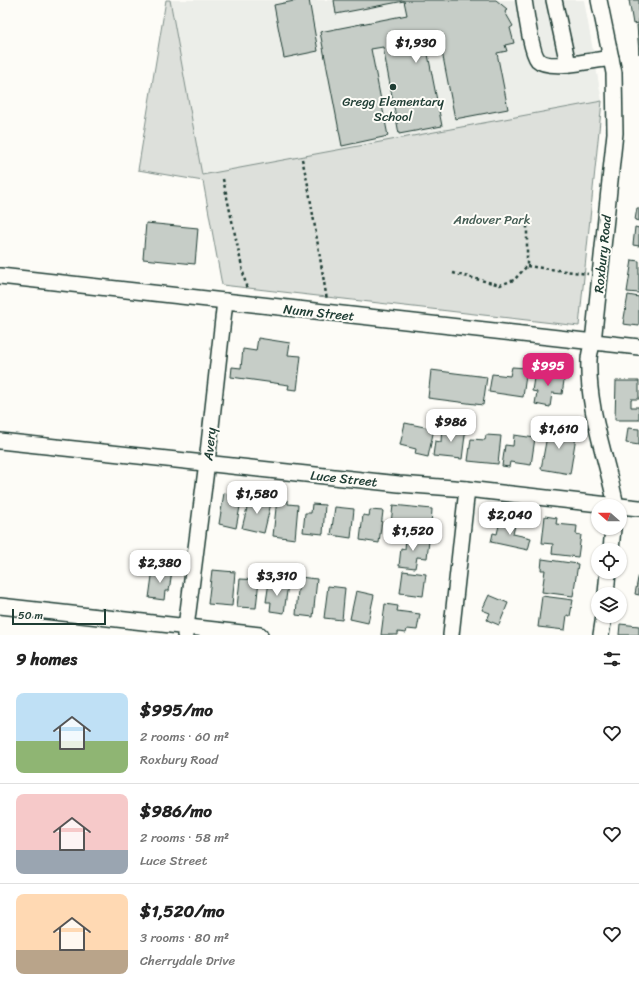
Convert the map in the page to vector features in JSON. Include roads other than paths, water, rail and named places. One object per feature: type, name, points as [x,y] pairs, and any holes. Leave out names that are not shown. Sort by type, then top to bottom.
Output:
[{"type":"street","points":[[524,0],[533,50],[538,60],[545,65],[556,66],[611,58]]},
{"type":"street","points":[[554,0],[568,64]]},
{"type":"street","name":"Roxbury Road","points":[[599,0],[614,73],[615,134],[593,342],[589,359],[591,401],[615,499]]},
{"type":"street","name":"Nunn Street","points":[[0,276],[639,347]]},
{"type":"street","name":"Avery","points":[[186,631],[225,301]]},
{"type":"street","name":"Luce Street","points":[[0,441],[591,503]]},
{"type":"street","points":[[451,635],[467,489]]},
{"type":"street","points":[[627,507],[639,508]]},
{"type":"street","points":[[0,606],[186,631],[260,635]]},
{"type":"street","points":[[601,635],[603,623]]},
{"type":"place","name":"Gregg Elementary School","points":[[393,87]]},
{"type":"park label","name":"Andover Park","points":[[492,219]]}]
